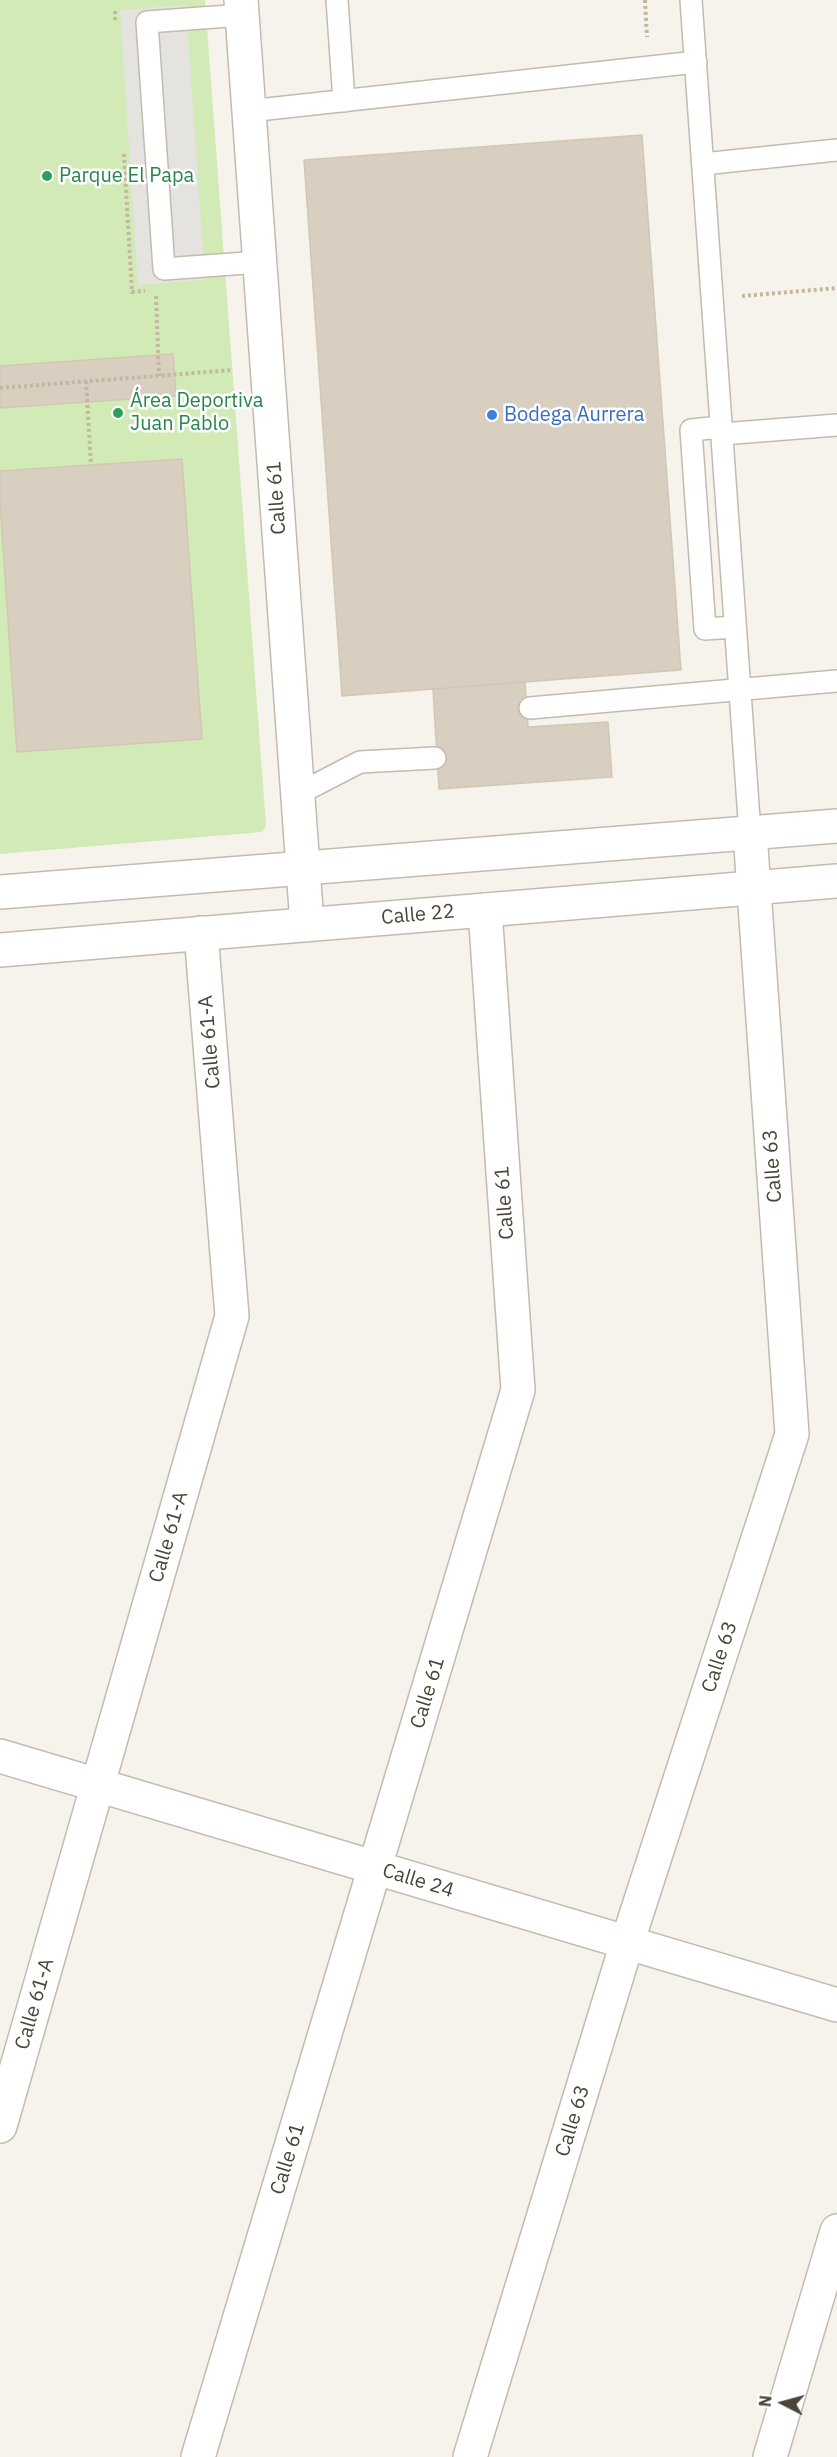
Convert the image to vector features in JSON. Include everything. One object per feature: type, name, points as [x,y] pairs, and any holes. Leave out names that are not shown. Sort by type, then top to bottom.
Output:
[{"type":"street","name":"Calle 61","points":[[241,8],[307,924]]},
{"type":"street","points":[[0,892],[837,826]]},
{"type":"street","name":"Calle 63","points":[[470,2457],[627,1942],[792,1434],[750,833]]},
{"type":"street","name":"Calle 22","points":[[0,950],[837,880]]},
{"type":"street","name":"Calle 61","points":[[198,2457],[518,1390],[485,910]]},
{"type":"street","name":"Calle 61-A","points":[[0,2126],[232,1316],[201,933]]},
{"type":"street","name":"Calle 24","points":[[0,1756],[837,2005]]},
{"type":"street","points":[[770,2457],[837,2231]]},
{"type":"lane","points":[[337,0],[344,101]]},
{"type":"lane","points":[[692,0],[750,833]]},
{"type":"lane","points":[[241,8],[147,22],[164,257],[165,269],[260,262]]},
{"type":"lane","points":[[249,111],[696,63]]},
{"type":"lane","points":[[703,164],[837,150]]},
{"type":"lane","points":[[735,627],[705,629],[691,430],[837,425]]},
{"type":"lane","points":[[530,708],[837,681]]},
{"type":"lane","points":[[298,794],[360,762],[435,758]]},
{"type":"path","points":[[645,0],[647,42]]},
{"type":"path","points":[[738,296],[837,288]]},
{"type":"path","points":[[156,290],[159,376]]},
{"type":"path","points":[[0,388],[239,370]]},
{"type":"path","points":[[86,381],[91,465]]},
{"type":"green space","name":"Área Deportiva Juan Pablo","points":[[0,0],[205,0],[266,826],[262,832],[0,854]]},
{"type":"shaded area","points":[[186,5],[205,280],[138,285],[120,10]]},
{"type":"building","name":"Bodega Aurrera","points":[[642,135],[681,670],[342,696],[304,160]]},
{"type":"building","points":[[173,354],[176,396],[0,408],[0,366]]},
{"type":"building","points":[[182,459],[202,739],[17,752],[0,503],[0,471]]},
{"type":"building","points":[[525,682],[528,727],[608,722],[612,777],[439,789],[433,689]]},
{"type":"place","name":"Parque El Papa","points":[[47,176]]},
{"type":"place","name":"Área Deportiva Juan Pablo","points":[[118,413]]},
{"type":"place","name":"Bodega Aurrera","points":[[492,415]]}]
